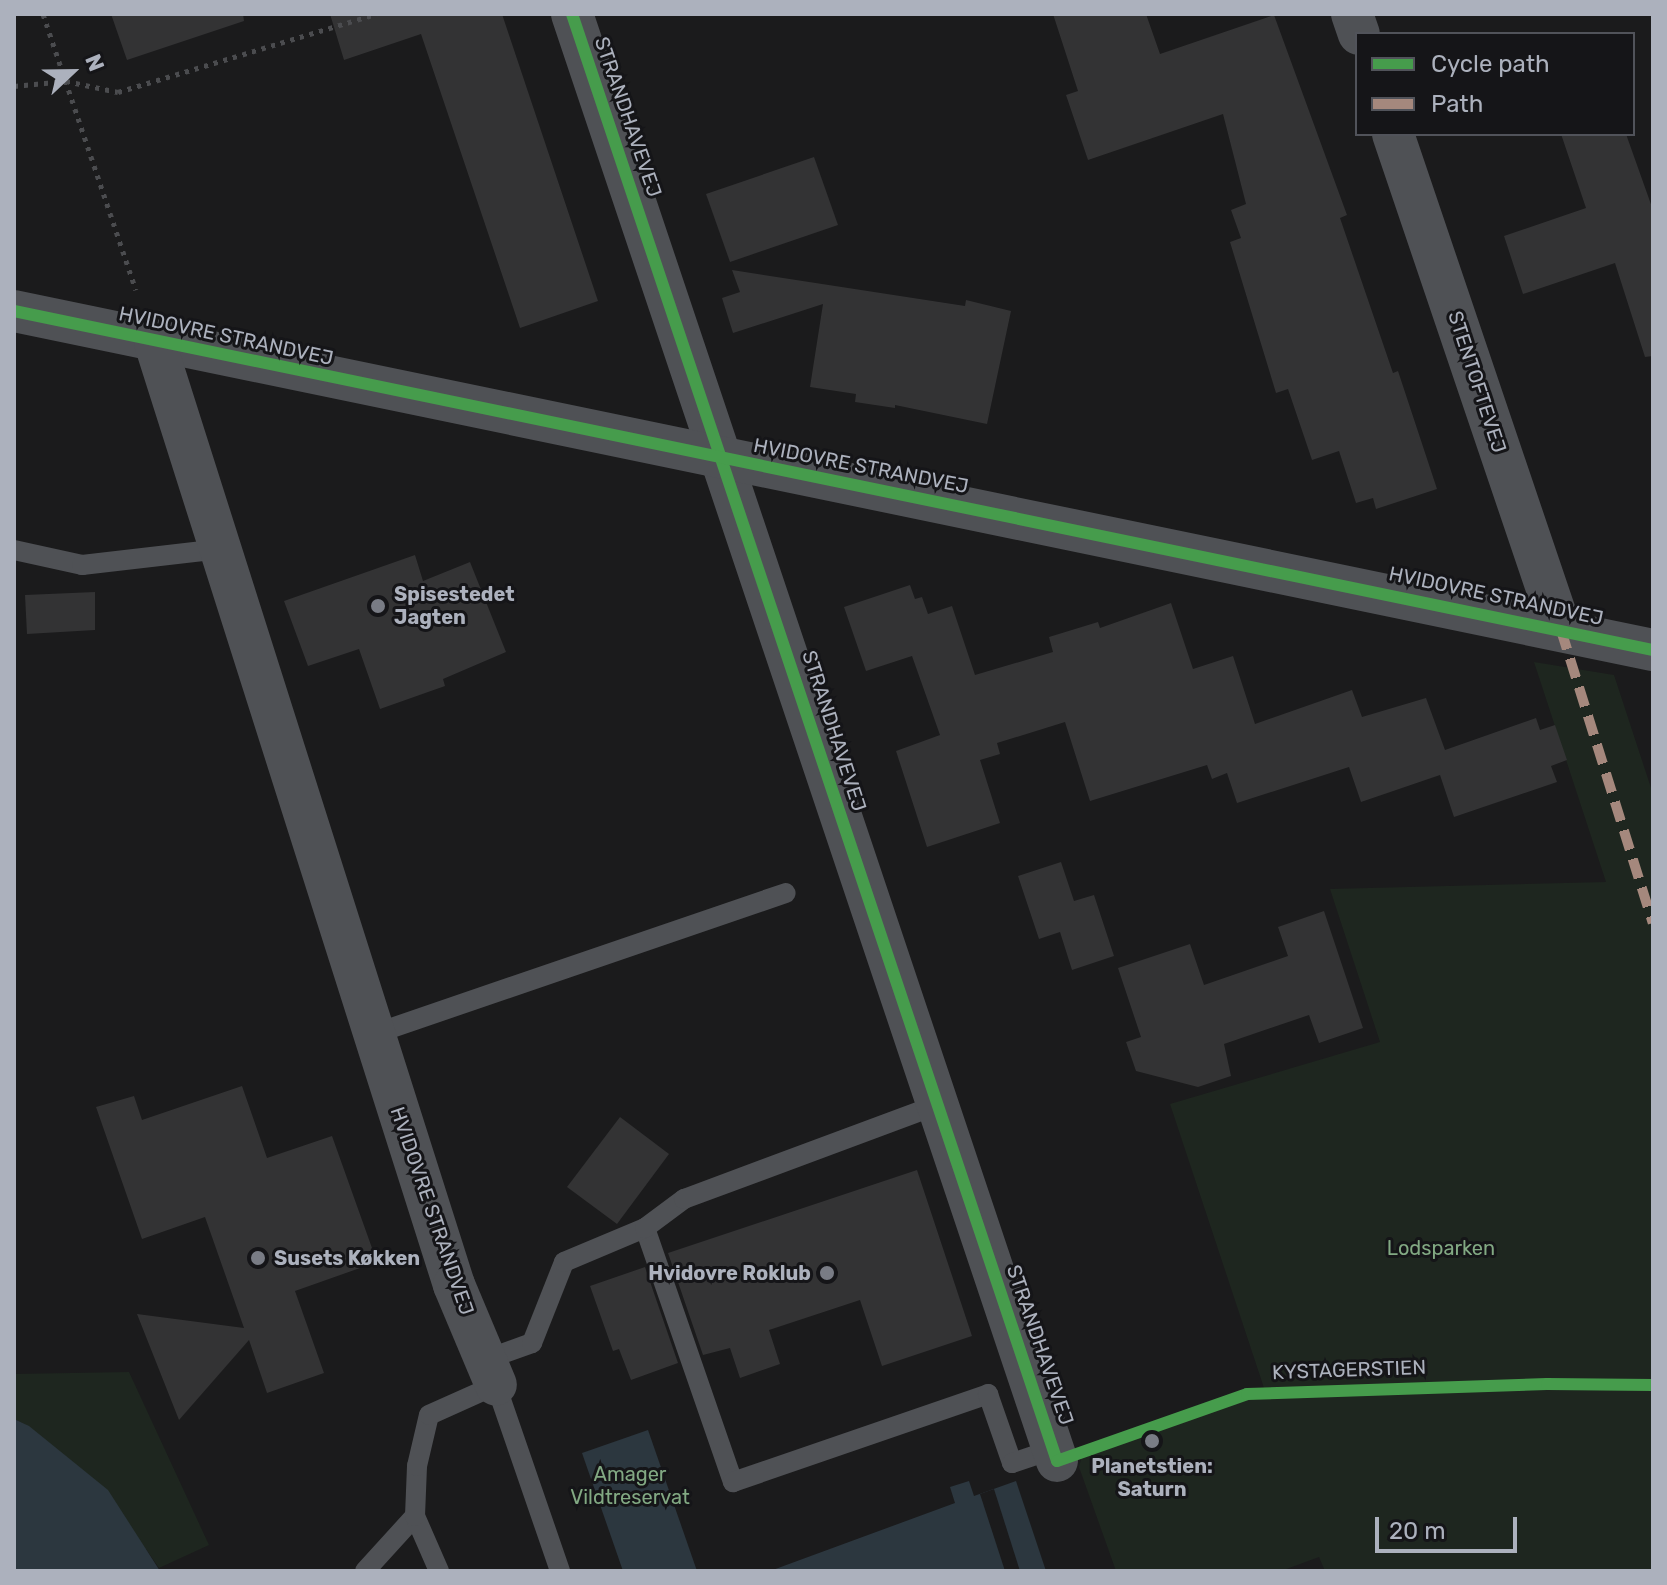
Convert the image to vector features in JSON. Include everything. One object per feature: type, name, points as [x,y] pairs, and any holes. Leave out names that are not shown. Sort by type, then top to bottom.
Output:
[{"type":"street","name":"STRANDHAVEVEJ","points":[[572,14],[1056,1455]]},
{"type":"street","name":"STENTOFTEVEJ","points":[[1394,136],[1561,630]]},
{"type":"street","name":"HVIDOVRE STRANDVEJ","points":[[14,311],[155,343],[1653,650]]},
{"type":"street","name":"HVIDOVRE STRANDVEJ","points":[[155,343],[454,1285],[490,1372]]},
{"type":"lane","points":[[14,550],[82,565],[220,549]]},
{"type":"lane","points":[[374,1034],[786,893]]},
{"type":"lane","points":[[439,1571],[415,1516],[417,1466],[429,1415],[532,1343],[564,1262],[645,1228],[684,1199],[937,1105]]},
{"type":"lane","name":"STRANDHAVEVEJ","points":[[645,1228],[733,1482],[988,1394],[1012,1463],[1056,1455]]},
{"type":"lane","name":"HVIDOVRE STRANDVEJ","points":[[490,1372],[560,1571]]},
{"type":"lane","points":[[365,1571],[415,1516]]},
{"type":"path","points":[[43,14],[155,343]]},
{"type":"path","points":[[14,86],[66,81],[118,92],[377,14]]},
{"type":"green space","name":"Lodsparken","points":[[1534,662],[1614,675],[1653,794],[1653,1571],[1325,1571],[1319,1557],[1281,1571],[1116,1571],[1079,1467],[1083,1452],[1266,1394],[1170,1104],[1380,1042],[1330,889],[1606,882]]},
{"type":"green space","points":[[129,1372],[209,1545],[159,1568],[146,1549],[14,1571],[26,1425],[14,1419],[14,1374]]},
{"type":"shaded area","points":[[14,1419],[29,1426],[108,1490],[160,1571],[14,1571]]},
{"type":"shaded area","name":"Amager Vildtreservat","points":[[648,1430],[697,1571],[623,1571],[582,1453]]},
{"type":"shaded area","points":[[969,1481],[974,1496],[1016,1481],[1046,1571],[770,1571],[955,1503],[950,1487]]},
{"type":"pier","points":[[994,1489],[1020,1571],[1005,1571],[980,1494]]},
{"type":"building","points":[[111,14],[243,14],[244,21],[127,60]]},
{"type":"building","points":[[330,14],[502,14],[598,301],[520,328],[421,34],[344,60]]},
{"type":"building","points":[[1053,14],[1146,14],[1160,54],[1274,15],[1347,215],[1340,218],[1393,373],[1398,371],[1437,489],[1376,509],[1373,498],[1356,503],[1339,451],[1312,460],[1288,389],[1276,393],[1230,242],[1241,238],[1231,210],[1246,204],[1223,114],[1088,160],[1066,95],[1078,91]]},
{"type":"building","points":[[1562,136],[1627,136],[1653,210],[1653,356],[1645,357],[1615,263],[1523,294],[1504,236],[1586,208]]},
{"type":"building","points":[[814,157],[838,225],[730,262],[706,194]]},
{"type":"building","points":[[732,270],[965,306],[966,300],[1011,311],[987,424],[895,405],[895,408],[855,402],[856,394],[810,387],[823,304],[733,333],[722,298],[740,292]]},
{"type":"building","points":[[415,555],[423,581],[470,562],[506,652],[443,679],[445,686],[380,709],[359,649],[308,666],[284,601]]},
{"type":"building","points":[[910,585],[915,599],[922,597],[928,614],[952,606],[975,675],[1053,652],[1049,637],[1098,622],[1100,628],[1171,603],[1193,669],[1233,656],[1255,724],[1352,690],[1362,717],[1426,698],[1445,750],[1536,718],[1540,730],[1555,725],[1567,760],[1551,766],[1557,782],[1454,817],[1440,775],[1361,802],[1349,767],[1237,803],[1227,773],[1212,779],[1207,765],[1090,801],[1065,722],[997,743],[1000,754],[980,760],[1000,823],[927,847],[896,751],[940,735],[912,656],[866,671],[844,607]]},
{"type":"building","points":[[95,592],[95,630],[27,634],[25,595]]},
{"type":"building","points":[[1061,862],[1074,901],[1094,895],[1114,956],[1072,970],[1060,932],[1039,939],[1018,876]]},
{"type":"building","points":[[1324,911],[1363,1028],[1319,1043],[1309,1015],[1224,1044],[1231,1076],[1198,1087],[1136,1071],[1126,1042],[1141,1037],[1118,968],[1190,944],[1204,985],[1288,956],[1278,927]]},
{"type":"building","points":[[242,1086],[267,1158],[332,1136],[377,1262],[295,1291],[324,1373],[267,1393],[249,1340],[179,1420],[137,1314],[244,1328],[205,1217],[142,1239],[96,1107],[134,1096],[142,1120]]},
{"type":"building","points":[[620,1117],[669,1154],[617,1224],[567,1187]]},
{"type":"building","name":"Hvidovre Roklub","points":[[917,1170],[972,1336],[882,1366],[860,1300],[769,1330],[780,1364],[740,1378],[730,1348],[703,1355],[668,1253]]},
{"type":"building","points":[[645,1267],[678,1363],[631,1380],[619,1349],[613,1351],[590,1286]]},
{"type":"marked path","points":[[1561,630],[1653,923]]},
{"type":"cycle path","name":"KYSTAGERSTIEN","points":[[572,14],[1057,1461],[1247,1394],[1547,1384],[1653,1385]]},
{"type":"cycle path","points":[[14,311],[1653,650]]},
{"type":"place","name":"Spisestedet Jagten","points":[[378,606]]},
{"type":"place","name":"Susets Køkken","points":[[258,1258]]},
{"type":"place","name":"Hvidovre Roklub","points":[[827,1273]]},
{"type":"place","name":"Planetstien: Saturn","points":[[1152,1441]]}]
